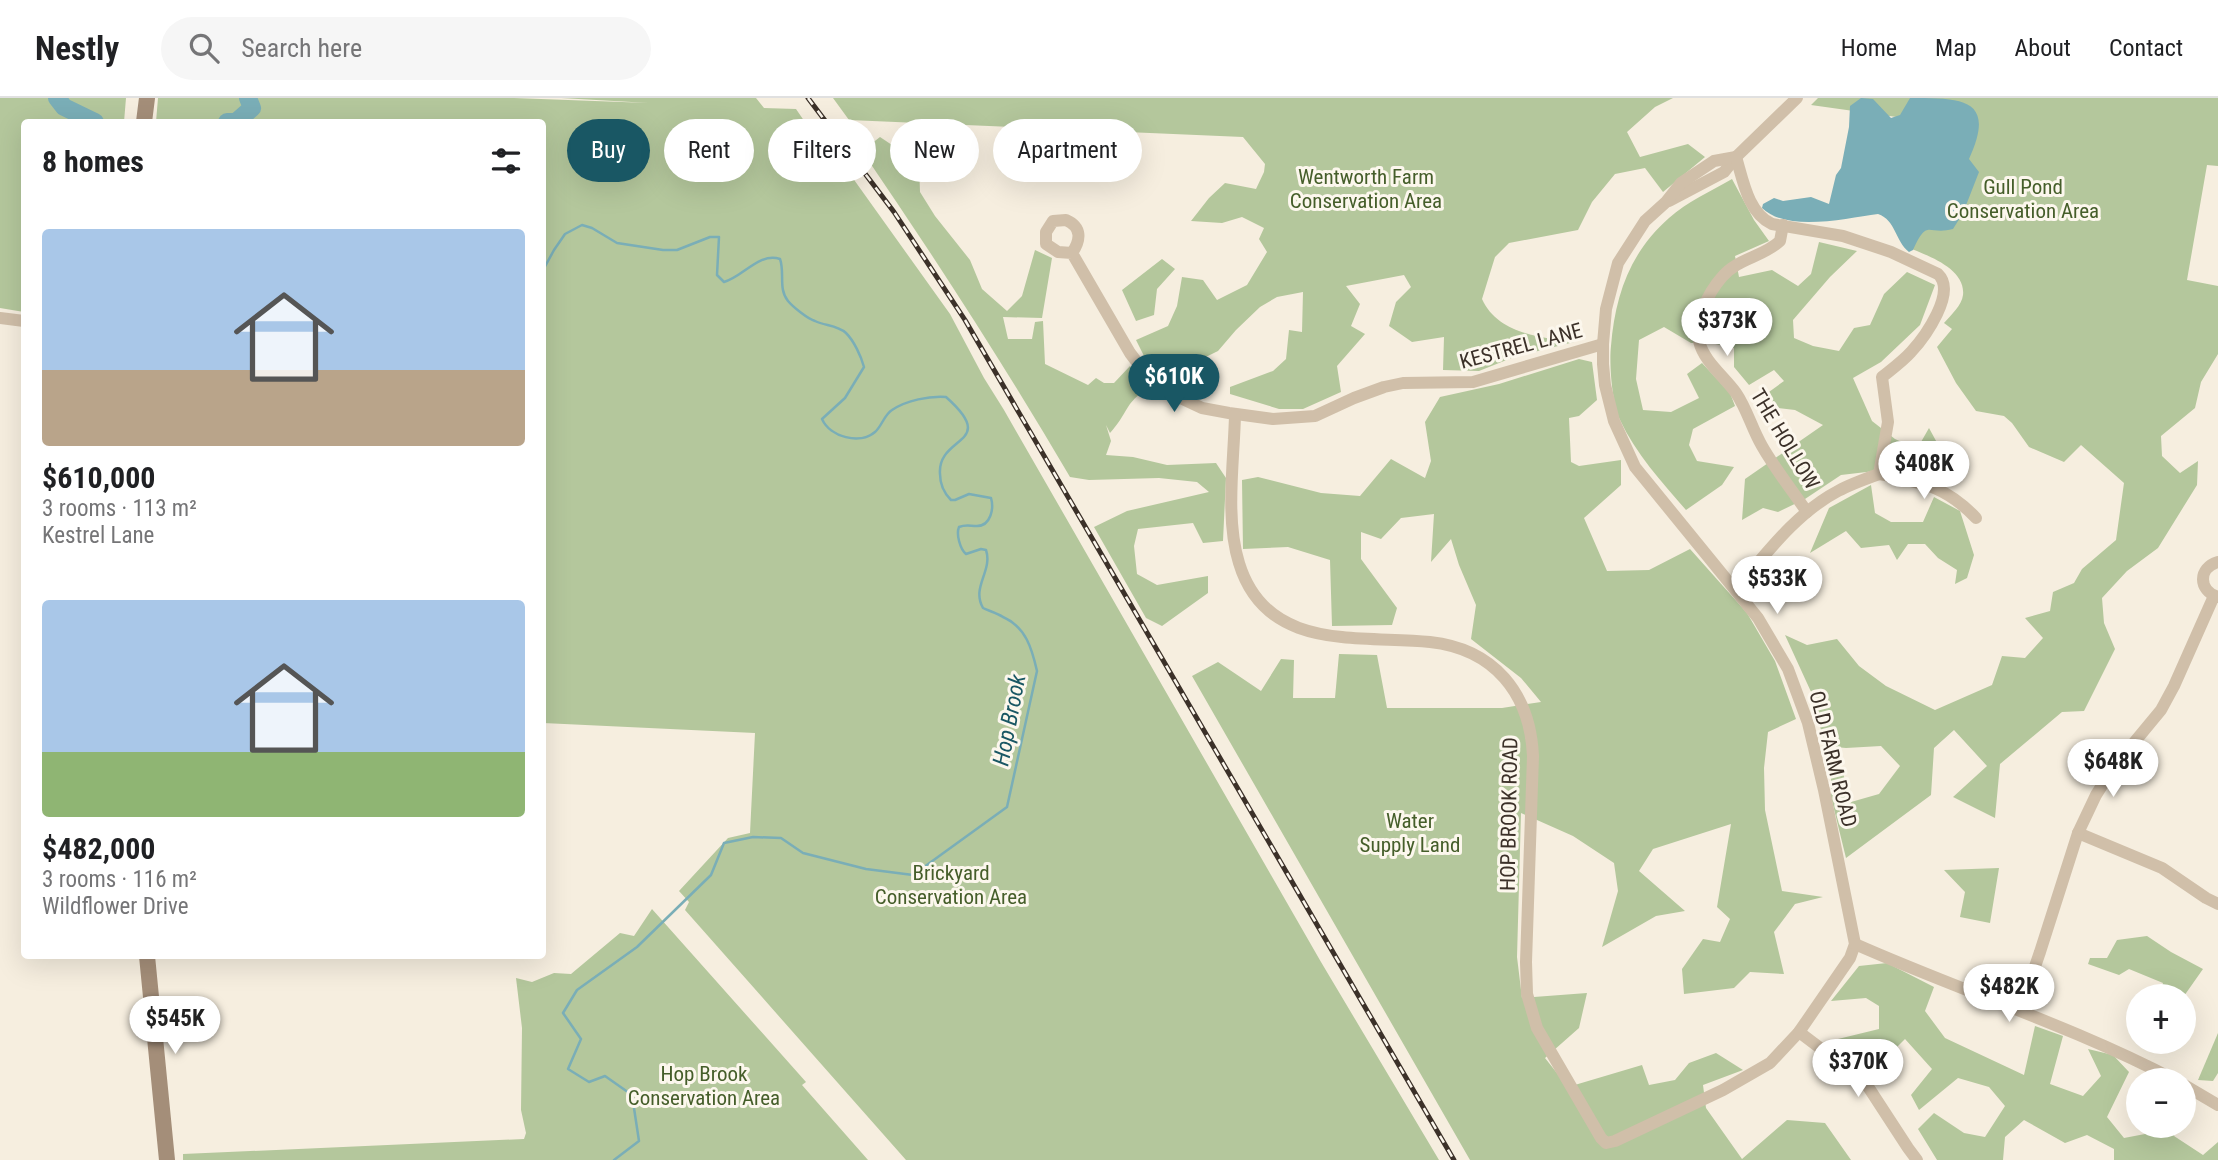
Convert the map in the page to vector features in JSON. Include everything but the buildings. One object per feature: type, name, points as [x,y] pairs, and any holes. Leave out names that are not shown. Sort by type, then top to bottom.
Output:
[{"type":"main road","points":[[144,119],[146,98]]},
{"type":"main road","points":[[147,959],[167,1160]]},
{"type":"street","name":"OLD FARM ROAD","points":[[1797,98],[1724,172],[1666,202],[1645,221],[1618,263],[1606,309],[1603,344],[1605,385],[1618,432],[1636,467],[1758,618],[1776,646],[1799,696],[1824,790],[1855,944]]},
{"type":"street","points":[[1736,157],[1751,201],[1763,220],[1843,236],[1891,252],[1938,274],[1944,280],[1944,292],[1938,313],[1914,348],[1882,377],[1888,422],[1879,474]]},
{"type":"street","name":"THE HOLLOW","points":[[1783,225],[1782,236],[1776,244],[1734,265],[1713,288],[1702,314],[1699,340],[1714,367],[1743,405],[1762,446],[1807,512]]},
{"type":"street","name":"KESTREL LANE","points":[[1072,253],[1130,353],[1146,374],[1177,397],[1202,408],[1235,415],[1273,419],[1315,416],[1384,387],[1413,383],[1473,382],[1603,344]]},
{"type":"street","points":[[0,318],[21,321]]},
{"type":"street","name":"HOP BROOK ROAD","points":[[1235,415],[1232,517],[1235,549],[1249,586],[1266,607],[1290,625],[1315,634],[1340,638],[1432,642],[1464,650],[1493,666],[1517,693],[1529,725],[1532,749],[1527,994],[1542,1038],[1605,1143],[1641,1129],[1745,1079],[1770,1063],[1799,1032]]},
{"type":"street","points":[[1736,589],[1807,512],[1838,491],[1879,474],[1936,487],[1961,502],[1976,518]]},
{"type":"street","points":[[2020,1010],[2078,833],[2096,795],[2113,768],[2161,710],[2180,674],[2216,596],[2205,588],[2203,578],[2207,567],[2218,562]]},
{"type":"street","points":[[2078,833],[2162,868],[2218,904]]},
{"type":"street","points":[[1917,1160],[1865,1082],[1799,1032],[1850,958],[1855,944],[2020,1010],[2153,1068]]},
{"type":"street","points":[[2196,1092],[2218,1105]]},
{"type":"green space","points":[[0,98],[126,98],[124,119],[21,119],[21,312],[0,308]]},
{"type":"green space","name":"Brickyard Conservation Area","points":[[158,98],[514,98],[649,103],[561,98],[756,98],[764,108],[796,109],[803,119],[768,119],[768,182],[856,182],[950,314],[984,378],[1321,962],[1439,1160],[906,1160],[685,910],[689,902],[679,891],[728,838],[750,833],[755,733],[546,723],[546,119],[156,119]]},
{"type":"green space","name":"Wentworth Farm Conservation Area","points":[[833,98],[1673,98],[1655,107],[1627,132],[1640,157],[1688,144],[1705,157],[1663,192],[1645,168],[1615,174],[1592,202],[1578,230],[1509,243],[1495,257],[1482,299],[1489,311],[1498,320],[1521,332],[1574,342],[1514,357],[1479,371],[1443,370],[1444,337],[1412,342],[1389,326],[1396,302],[1411,287],[1404,275],[1346,286],[1360,304],[1351,326],[1365,334],[1337,366],[1341,392],[1303,409],[1279,409],[1230,394],[1230,387],[1273,371],[1286,359],[1289,330],[1302,332],[1303,292],[1277,297],[1260,307],[1218,351],[1165,377],[1145,358],[1136,340],[1168,326],[1177,306],[1182,277],[1203,280],[1217,300],[1247,285],[1267,252],[1259,239],[1264,228],[1242,217],[1222,223],[1191,221],[1225,183],[1256,189],[1265,164],[1243,137],[1142,133],[1142,119],[993,119],[993,126],[979,126],[979,119],[890,119],[890,122],[848,119]]},
{"type":"green space","name":"Gull Pond Conservation Area","points":[[1818,98],[2218,98],[2218,166],[2207,165],[2187,280],[2218,286],[2218,354],[2201,382],[2195,408],[2161,436],[2162,456],[2180,473],[2198,461],[2197,485],[2158,548],[2127,571],[2102,598],[2104,623],[2115,649],[2084,711],[2062,712],[2000,764],[1995,818],[1953,797],[1987,766],[1954,730],[1934,748],[1931,795],[1846,858],[1831,797],[1831,777],[1843,773],[1851,802],[1879,794],[1900,766],[1881,746],[1825,746],[1812,694],[1785,635],[1807,645],[1837,639],[1859,666],[1886,686],[1935,710],[1992,685],[2002,656],[2025,658],[2043,638],[2025,618],[2050,611],[2053,592],[2074,583],[2082,569],[2116,540],[2124,483],[2081,445],[2064,462],[2029,447],[2004,416],[1976,411],[1956,383],[1937,347],[1952,329],[1944,323],[1961,302],[1962,286],[1952,270],[1907,247],[1925,121],[1811,105]]},
{"type":"green space","points":[[880,137],[890,144],[890,182],[920,182],[920,192],[935,216],[970,260],[982,289],[1007,311],[1022,296],[1035,250],[1052,258],[1042,318],[1003,317],[1008,339],[1032,339],[1035,322],[1043,321],[1045,364],[1088,385],[1096,378],[1104,383],[1114,383],[1130,366],[1145,383],[1142,391],[1110,433],[1106,425],[1111,441],[1106,455],[1133,457],[1167,465],[1216,463],[1226,478],[1223,541],[1203,543],[1193,523],[1138,529],[1134,546],[1137,574],[1157,585],[1208,576],[1208,593],[1162,626],[1146,618],[1094,527],[1127,511],[1209,492],[1197,482],[1159,478],[1089,480],[1070,477],[969,312],[876,172],[876,140]]},
{"type":"green space","points":[[1732,179],[1754,220],[1769,241],[1735,256],[1739,277],[1772,270],[1798,286],[1811,274],[1819,242],[1857,251],[1830,277],[1793,320],[1794,338],[1813,346],[1839,351],[1854,328],[1870,325],[1884,294],[1907,272],[1935,285],[1920,325],[1881,362],[1853,378],[1872,421],[1895,439],[1917,449],[1929,428],[1947,461],[1937,478],[1892,469],[1841,475],[1805,499],[1778,512],[1763,508],[1742,520],[1745,479],[1823,425],[1795,410],[1761,406],[1762,397],[1784,381],[1774,370],[1749,385],[1734,367],[1734,348],[1711,343],[1691,343],[1664,327],[1639,340],[1636,379],[1643,410],[1671,412],[1699,398],[1687,374],[1702,363],[1730,393],[1735,406],[1693,429],[1689,445],[1697,461],[1734,467],[1722,485],[1686,510],[1641,456],[1620,420],[1612,383],[1611,346],[1621,292],[1635,260],[1655,231],[1683,207]]},
{"type":"green space","points":[[1162,259],[1175,269],[1157,289],[1154,315],[1136,321],[1122,290]]},
{"type":"green space","name":"Water Supply Land","points":[[1579,359],[1592,362],[1597,400],[1579,416],[1569,418],[1571,462],[1579,466],[1621,460],[1621,485],[1584,518],[1607,571],[1649,570],[1690,549],[1747,613],[1775,661],[1796,719],[1768,732],[1764,768],[1765,810],[1782,891],[1823,897],[1795,904],[1774,932],[1784,974],[1750,972],[1734,988],[1684,994],[1682,969],[1703,939],[1720,942],[1730,919],[1717,907],[1731,824],[1653,849],[1639,871],[1685,911],[1656,916],[1602,947],[1618,891],[1614,863],[1573,836],[1521,813],[1517,957],[1522,998],[1587,993],[1579,1028],[1545,1058],[1568,1087],[1642,1065],[1649,1085],[1675,1080],[1689,1063],[1716,1053],[1743,1070],[1703,1085],[1706,1108],[1742,1159],[1787,1120],[1825,1123],[1851,1160],[1470,1160],[1192,676],[1218,662],[1261,691],[1281,659],[1294,660],[1293,698],[1335,698],[1339,654],[1377,655],[1387,708],[1502,708],[1541,702],[1521,678],[1471,639],[1476,605],[1451,539],[1431,562],[1434,514],[1401,518],[1381,539],[1361,532],[1361,559],[1397,608],[1392,625],[1332,626],[1330,560],[1288,547],[1243,549],[1242,480],[1258,477],[1321,493],[1360,496],[1391,459],[1425,478],[1431,461],[1425,422],[1440,397],[1499,384]]},
{"type":"green space","points":[[1871,485],[1875,513],[1891,522],[1923,522],[1934,497],[1960,511],[1974,555],[1967,578],[1955,584],[1957,570],[1938,558],[1925,544],[1908,544],[1897,560],[1889,545],[1861,548],[1846,531],[1810,553],[1829,508]]},
{"type":"green space","points":[[1999,868],[1990,923],[1960,917],[1965,892],[1944,870]]},
{"type":"green space","name":"Hop Brook Conservation Area","points":[[652,909],[806,1082],[802,1085],[868,1160],[183,1160],[183,1154],[524,1139],[526,1133],[521,1110],[522,1028],[516,978],[532,982],[554,973],[571,974],[620,933],[634,936]]},
{"type":"green space","points":[[2147,936],[2203,969],[2192,984],[2163,984],[2129,969],[2119,975],[2088,964],[2090,958],[2107,958],[2117,940]]},
{"type":"green space","points":[[1887,963],[1934,987],[1925,1011],[1945,1038],[2024,1075],[2035,1026],[2063,1036],[2050,1084],[2083,1096],[2101,1076],[2088,1049],[2113,1055],[2126,1069],[2126,1078],[2107,1117],[2124,1138],[2177,1138],[2203,1155],[2218,1142],[2218,1160],[2114,1160],[2114,1149],[2087,1135],[2065,1143],[2024,1120],[2005,1137],[2003,1160],[1937,1160],[1918,1129],[1934,1113],[1964,1133],[1985,1137],[2005,1106],[1989,1087],[1958,1078],[1919,1110],[1911,1095],[1932,1069],[1905,1039],[1873,1071],[1838,1039],[1879,1029],[1879,1006],[1866,998],[1831,1001],[1859,966]]},
{"type":"green space","points":[[2218,1033],[2218,1073],[2213,1081],[2198,1080]]},
{"type":"water","points":[[1861,98],[1873,99],[1891,118],[1900,115],[1910,98],[1959,101],[1970,106],[1976,113],[1979,124],[1977,139],[1969,159],[1979,172],[1963,213],[1953,229],[1925,231],[1909,252],[1888,221],[1878,214],[1802,222],[1773,216],[1762,208],[1763,204],[1774,198],[1783,201],[1811,197],[1829,204],[1836,175],[1841,168],[1850,106]]},
{"type":"waterway","points":[[57,98],[64,107],[89,119]]},
{"type":"waterway","points":[[239,119],[252,108],[248,98]]},
{"type":"waterway","name":"Hop Brook","points":[[546,265],[565,234],[582,225],[617,243],[663,250],[677,250],[710,237],[719,237],[717,275],[724,282],[765,259],[780,259],[782,286],[788,301],[812,320],[839,328],[846,333],[857,349],[864,367],[845,398],[822,419],[826,425],[846,437],[862,438],[875,432],[892,410],[925,398],[946,397],[961,412],[967,424],[967,432],[942,461],[942,484],[951,500],[969,494],[991,498],[992,511],[986,523],[959,527],[959,541],[966,554],[986,550],[987,565],[979,593],[983,608],[1011,621],[1023,633],[1037,671],[1007,807],[913,875],[866,869],[803,853],[781,838],[753,837],[724,843],[711,875],[637,947],[577,990],[563,1013],[581,1039],[568,1069],[589,1082],[605,1076],[632,1095],[639,1141],[614,1160]]},
{"type":"railway","points":[[808,98],[894,212],[965,320],[1454,1160]]}]
